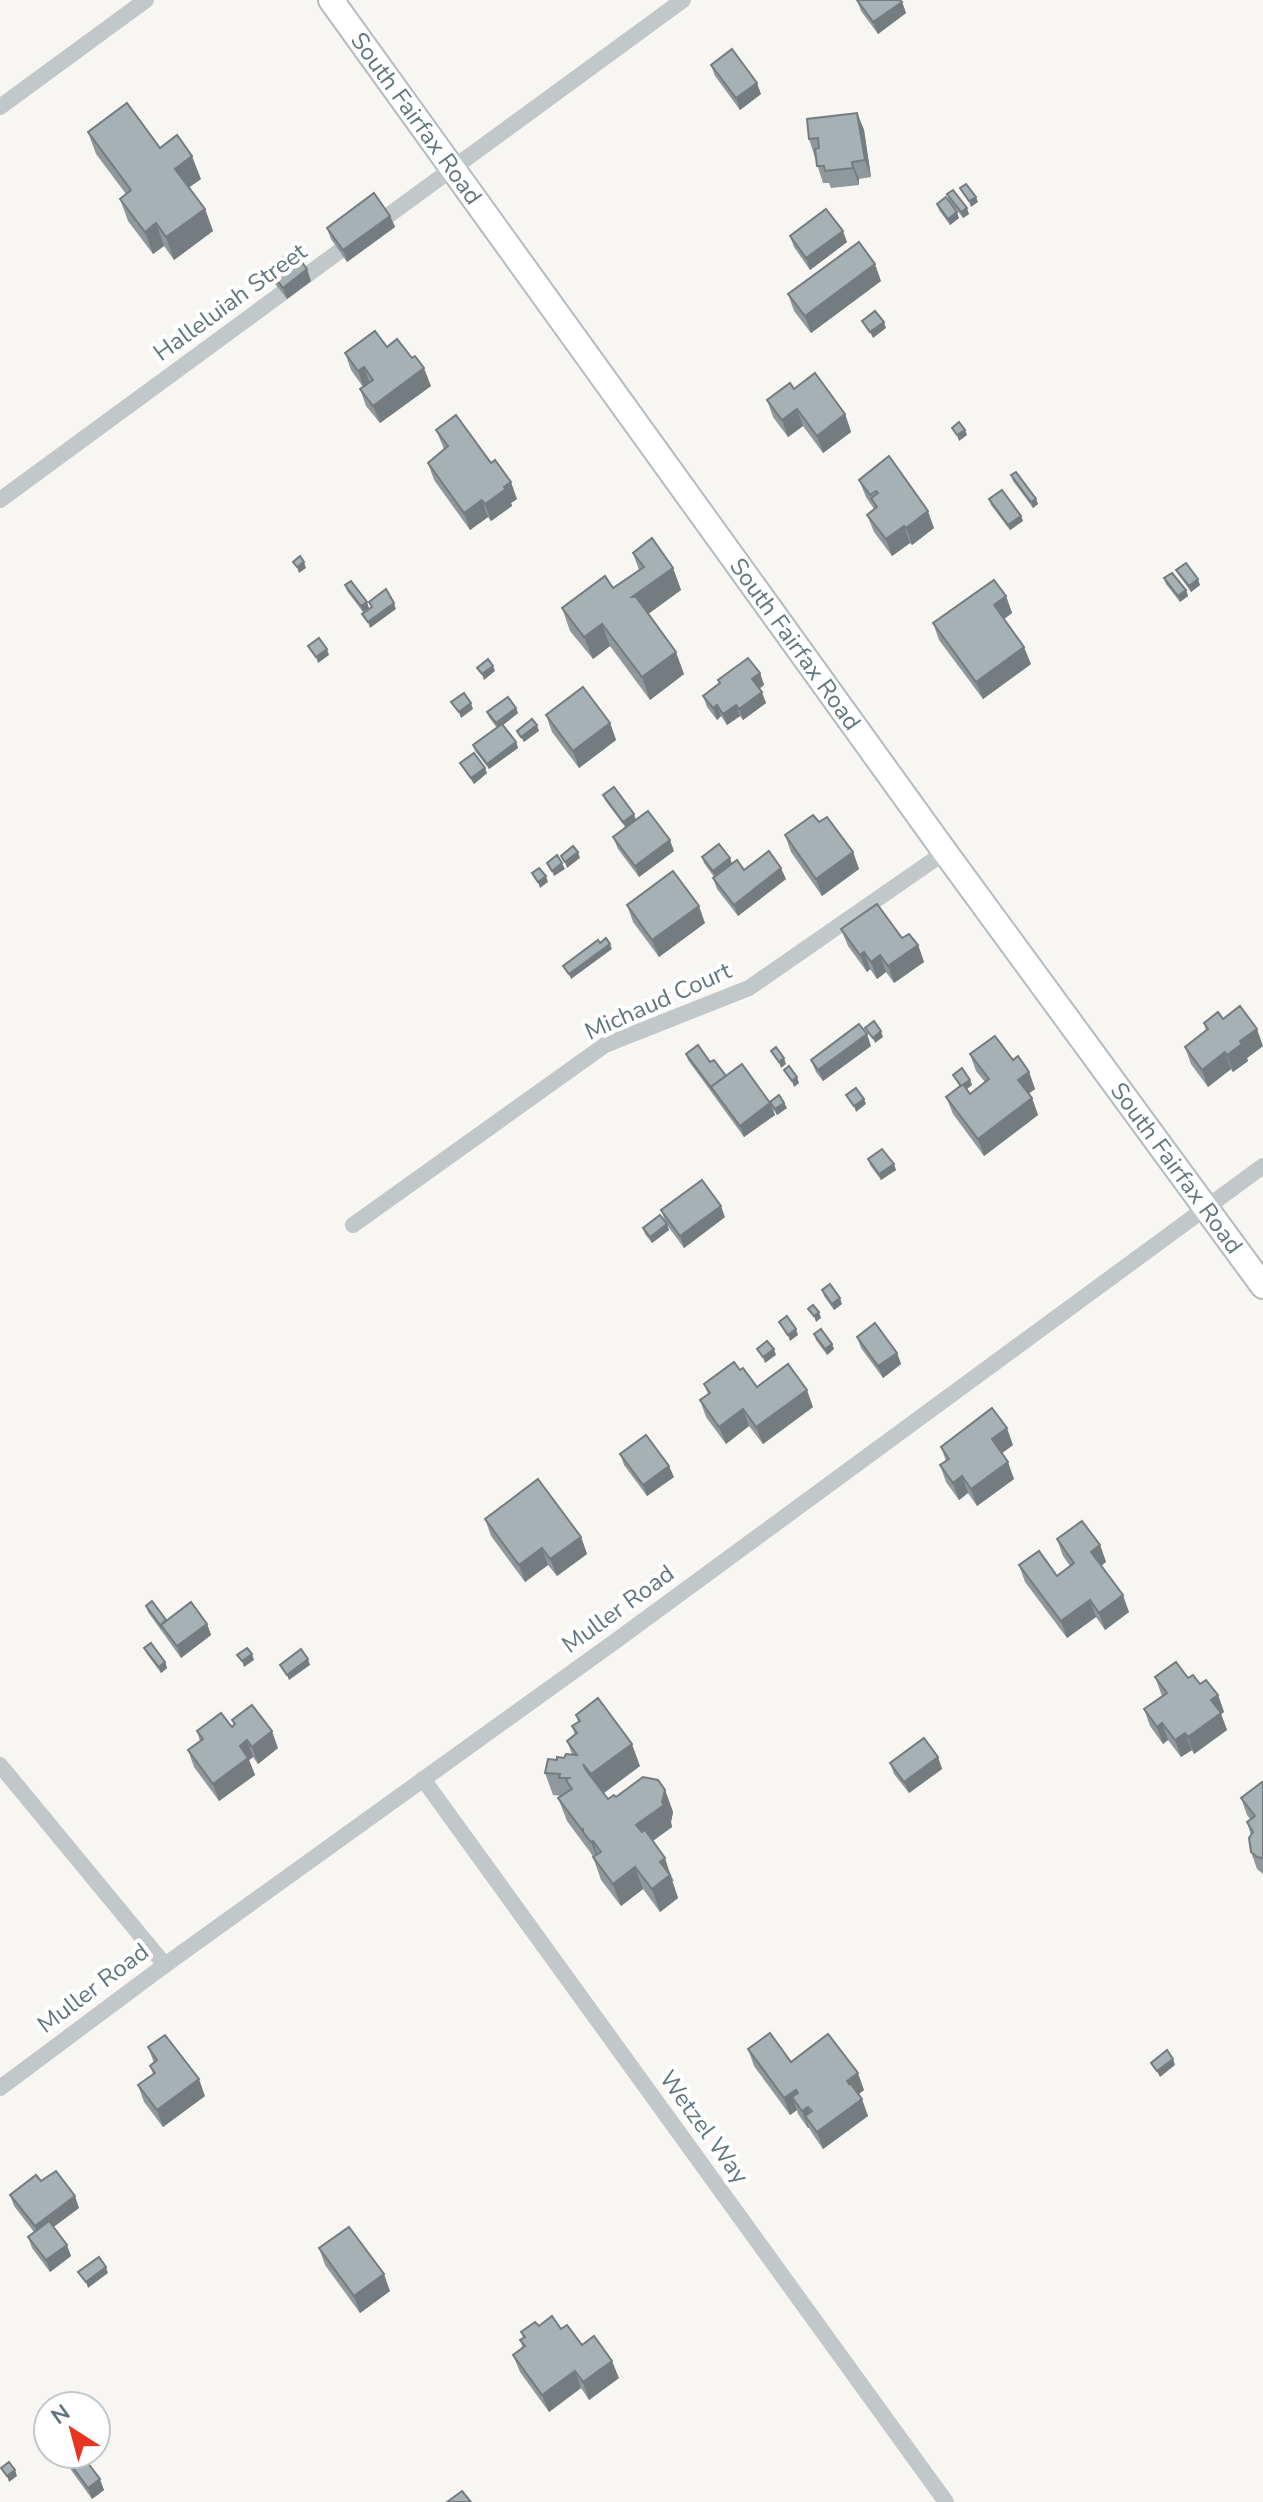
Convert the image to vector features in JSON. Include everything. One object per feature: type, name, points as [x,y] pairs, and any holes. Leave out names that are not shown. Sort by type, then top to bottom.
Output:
[{"type":"street","points":[[0,107],[146,0]]},
{"type":"street","name":"South Fairfax Road","points":[[331,0],[945,852],[1263,1286]]},
{"type":"street","name":"Halleluiah Street","points":[[0,500],[683,0]]},
{"type":"street","name":"Michaud Court","points":[[353,1225],[605,1045],[749,988],[945,852]]},
{"type":"street","name":"Muller Road","points":[[0,2088],[1263,1166]]},
{"type":"street","points":[[0,1765],[165,1965]]},
{"type":"street","name":"Wetzel Way","points":[[423,1779],[946,2502]]},
{"type":"building","points":[[857,0],[900,0],[902,2],[873,22]]},
{"type":"building","points":[[732,49],[757,83],[736,98],[711,65]]},
{"type":"building","points":[[127,103],[160,148],[177,135],[192,156],[175,169],[205,209],[166,237],[156,223],[145,232],[120,199],[131,190],[88,132]]},
{"type":"building","points":[[857,113],[865,160],[852,162],[853,168],[825,171],[824,166],[817,166],[815,149],[819,148],[818,138],[809,139],[807,119]]},
{"type":"building","points":[[966,184],[976,197],[969,201],[960,188]]},
{"type":"building","points":[[953,190],[967,208],[961,212],[947,194]]},
{"type":"building","points":[[374,193],[390,216],[343,250],[327,228]]},
{"type":"building","points":[[946,197],[957,212],[948,219],[937,204]]},
{"type":"building","points":[[826,209],[843,231],[806,258],[790,236]]},
{"type":"building","points":[[859,242],[875,264],[805,316],[788,294]]},
{"type":"building","points":[[293,250],[307,269],[283,288],[268,268]]},
{"type":"building","points":[[875,311],[884,322],[870,332],[862,321]]},
{"type":"building","points":[[375,331],[387,347],[397,339],[424,368],[373,406],[360,389],[373,380],[364,367],[358,371],[345,353]]},
{"type":"building","points":[[815,373],[845,414],[817,436],[797,409],[782,420],[767,400],[790,383],[794,389]]},
{"type":"building","points":[[456,415],[491,463],[495,460],[511,482],[485,504],[482,500],[464,513],[428,463],[448,446],[436,430]]},
{"type":"building","points":[[959,422],[965,430],[957,435],[952,428]]},
{"type":"building","points":[[889,456],[928,511],[886,539],[867,515],[877,507],[871,498],[878,493],[876,491],[870,495],[859,480]]},
{"type":"building","points":[[1016,472],[1036,499],[1031,502],[1011,475]]},
{"type":"building","points":[[1002,490],[1021,516],[1008,525],[989,499]]},
{"type":"building","points":[[652,538],[673,568],[632,597],[636,597],[676,652],[642,677],[602,624],[584,637],[562,608],[605,576],[613,588],[644,567],[633,553]]},
{"type":"building","points":[[300,556],[304,562],[297,567],[293,562]]},
{"type":"building","points":[[1186,563],[1198,579],[1189,586],[1176,570]]},
{"type":"building","points":[[1172,573],[1186,590],[1178,596],[1164,578]]},
{"type":"building","points":[[994,580],[1006,596],[994,605],[1024,647],[976,682],[933,623]]},
{"type":"building","points":[[351,581],[367,602],[361,606],[345,585]]},
{"type":"building","points":[[386,589],[394,603],[368,622],[362,614],[372,607],[369,602]]},
{"type":"building","points":[[319,638],[327,649],[316,657],[308,646]]},
{"type":"building","points":[[748,658],[760,673],[752,679],[762,692],[739,709],[736,705],[723,714],[717,705],[713,708],[703,696],[720,683],[718,680]]},
{"type":"building","points":[[488,659],[493,666],[482,674],[477,668]]},
{"type":"building","points":[[583,687],[610,723],[573,751],[546,715]]},
{"type":"building","points":[[464,693],[471,703],[459,712],[451,702]]},
{"type":"building","points":[[508,697],[516,708],[496,723],[487,712]]},
{"type":"building","points":[[532,719],[537,725],[521,737],[517,731]]},
{"type":"building","points":[[502,724],[516,742],[487,764],[473,745]]},
{"type":"building","points":[[474,753],[485,768],[471,778],[460,763]]},
{"type":"building","points":[[614,787],[634,814],[623,822],[603,795]]},
{"type":"building","points":[[648,811],[670,840],[635,866],[613,837]]},
{"type":"building","points":[[813,815],[819,822],[827,817],[853,852],[816,879],[785,835]]},
{"type":"building","points":[[719,844],[730,858],[713,871],[702,857]]},
{"type":"building","points":[[573,846],[578,852],[565,862],[561,856]]},
{"type":"building","points":[[769,851],[781,868],[734,905],[713,878],[737,860],[744,870]]},
{"type":"building","points":[[557,855],[562,863],[552,871],[547,863]]},
{"type":"building","points":[[539,868],[546,876],[538,882],[532,873]]},
{"type":"building","points":[[673,871],[699,906],[652,940],[627,905]]},
{"type":"building","points":[[877,904],[902,938],[909,934],[918,945],[888,966],[880,955],[871,962],[864,952],[860,955],[841,929]]},
{"type":"building","points":[[606,938],[610,944],[569,974],[563,966],[598,940],[600,943]]},
{"type":"building","points":[[1240,1006],[1257,1029],[1240,1041],[1242,1044],[1227,1055],[1225,1052],[1202,1070],[1185,1047],[1208,1029],[1204,1023],[1218,1012],[1223,1019]]},
{"type":"building","points":[[874,1021],[881,1031],[873,1038],[865,1028]]},
{"type":"building","points":[[859,1024],[867,1034],[818,1070],[811,1060]]},
{"type":"building","points":[[995,1036],[1013,1060],[1018,1056],[1029,1072],[1018,1080],[1032,1098],[978,1139],[946,1097],[963,1084],[970,1094],[989,1079],[970,1054]]},
{"type":"building","points":[[698,1045],[710,1062],[714,1060],[726,1076],[711,1087],[713,1090],[686,1054]]},
{"type":"building","points":[[776,1047],[784,1058],[779,1062],[771,1051]]},
{"type":"building","points":[[742,1064],[770,1103],[740,1126],[711,1087]]},
{"type":"building","points":[[789,1066],[797,1077],[792,1081],[784,1070]]},
{"type":"building","points":[[962,1068],[970,1080],[961,1086],[953,1075]]},
{"type":"building","points":[[856,1088],[864,1099],[854,1106],[846,1095]]},
{"type":"building","points":[[779,1095],[784,1103],[775,1109],[770,1102]]},
{"type":"building","points":[[882,1149],[894,1164],[879,1174],[868,1159]]},
{"type":"building","points":[[702,1180],[721,1206],[680,1236],[661,1210]]},
{"type":"building","points":[[660,1215],[667,1224],[650,1237],[643,1228]]},
{"type":"building","points":[[830,1284],[840,1298],[832,1304],[822,1290]]},
{"type":"building","points":[[813,1305],[819,1312],[814,1316],[808,1309]]},
{"type":"building","points":[[787,1316],[796,1329],[788,1335],[779,1322]]},
{"type":"building","points":[[875,1323],[897,1353],[878,1366],[857,1337]]},
{"type":"building","points":[[821,1329],[832,1344],[825,1349],[814,1334]]},
{"type":"building","points":[[767,1341],[774,1349],[763,1357],[757,1349]]},
{"type":"building","points":[[734,1362],[740,1370],[743,1368],[757,1387],[788,1364],[807,1390],[756,1427],[743,1409],[719,1427],[700,1400],[710,1393],[704,1384]]},
{"type":"building","points":[[992,1408],[1007,1428],[992,1439],[1008,1462],[971,1489],[962,1476],[953,1483],[940,1465],[949,1459],[941,1447]]},
{"type":"building","points":[[646,1435],[669,1466],[643,1485],[620,1454]]},
{"type":"building","points":[[538,1479],[581,1537],[550,1559],[542,1548],[519,1565],[485,1519]]},
{"type":"building","points":[[1082,1521],[1100,1545],[1091,1552],[1123,1595],[1099,1613],[1090,1600],[1061,1621],[1019,1565],[1039,1551],[1057,1576],[1074,1563],[1057,1539]]},
{"type":"building","points":[[152,1601],[166,1620],[161,1626],[146,1606]]},
{"type":"building","points":[[191,1602],[207,1624],[177,1646],[161,1625]]},
{"type":"building","points":[[151,1643],[165,1662],[159,1667],[144,1648]]},
{"type":"building","points":[[247,1648],[252,1654],[242,1661],[237,1655]]},
{"type":"building","points":[[301,1649],[308,1659],[287,1675],[280,1665]]},
{"type":"building","points":[[1176,1662],[1188,1678],[1193,1675],[1200,1684],[1206,1680],[1218,1695],[1211,1700],[1221,1713],[1188,1737],[1185,1733],[1175,1740],[1162,1723],[1157,1727],[1144,1709],[1167,1693],[1155,1677]]},
{"type":"building","points":[[598,1698],[632,1744],[591,1774],[583,1764],[586,1770],[608,1799],[614,1795],[616,1797],[643,1777],[658,1780],[665,1790],[664,1805],[636,1825],[642,1832],[645,1830],[665,1858],[660,1862],[670,1875],[652,1889],[635,1867],[613,1884],[593,1857],[601,1852],[558,1798],[572,1789],[566,1780],[569,1778],[545,1773],[548,1759],[557,1760],[557,1757],[564,1758],[566,1754],[577,1755],[567,1741],[577,1733],[572,1726],[580,1721],[576,1715]]},
{"type":"building","points":[[252,1705],[272,1731],[252,1747],[247,1740],[240,1746],[248,1758],[213,1784],[188,1750],[203,1739],[197,1731],[221,1713],[232,1727],[235,1724],[232,1720]]},
{"type":"building","points":[[924,1738],[938,1757],[904,1782],[890,1763]]},
{"type":"building","points":[[1262,1782],[1263,1858],[1251,1852],[1249,1838],[1253,1832],[1247,1822],[1255,1816],[1241,1798]]},
{"type":"building","points":[[770,2033],[791,2062],[828,2034],[858,2073],[847,2081],[862,2099],[817,2132],[805,2116],[812,2111],[808,2107],[802,2111],[792,2097],[798,2093],[796,2090],[784,2098],[748,2049]]},
{"type":"building","points":[[165,2035],[199,2079],[157,2110],[138,2085],[155,2073],[150,2066],[157,2060],[148,2047]]},
{"type":"building","points":[[1167,2050],[1173,2059],[1157,2071],[1151,2063]]},
{"type":"building","points":[[56,2171],[75,2196],[35,2226],[10,2195],[36,2175],[41,2181]]},
{"type":"building","points":[[49,2221],[67,2245],[46,2260],[28,2237]]},
{"type":"building","points":[[349,2227],[384,2274],[354,2296],[319,2248]]},
{"type":"building","points":[[99,2257],[106,2267],[86,2282],[78,2272]]},
{"type":"building","points":[[552,2316],[561,2329],[567,2325],[582,2345],[594,2336],[612,2361],[583,2382],[575,2371],[542,2395],[513,2355],[525,2346],[520,2340],[525,2337],[521,2332],[535,2322],[539,2326]]},
{"type":"building","points":[[9,2462],[15,2470],[7,2476],[1,2468]]},
{"type":"building","points":[[75,2470],[93,2470],[100,2479],[88,2488]]},
{"type":"building","points":[[462,2491],[471,2502],[447,2502]]}]
